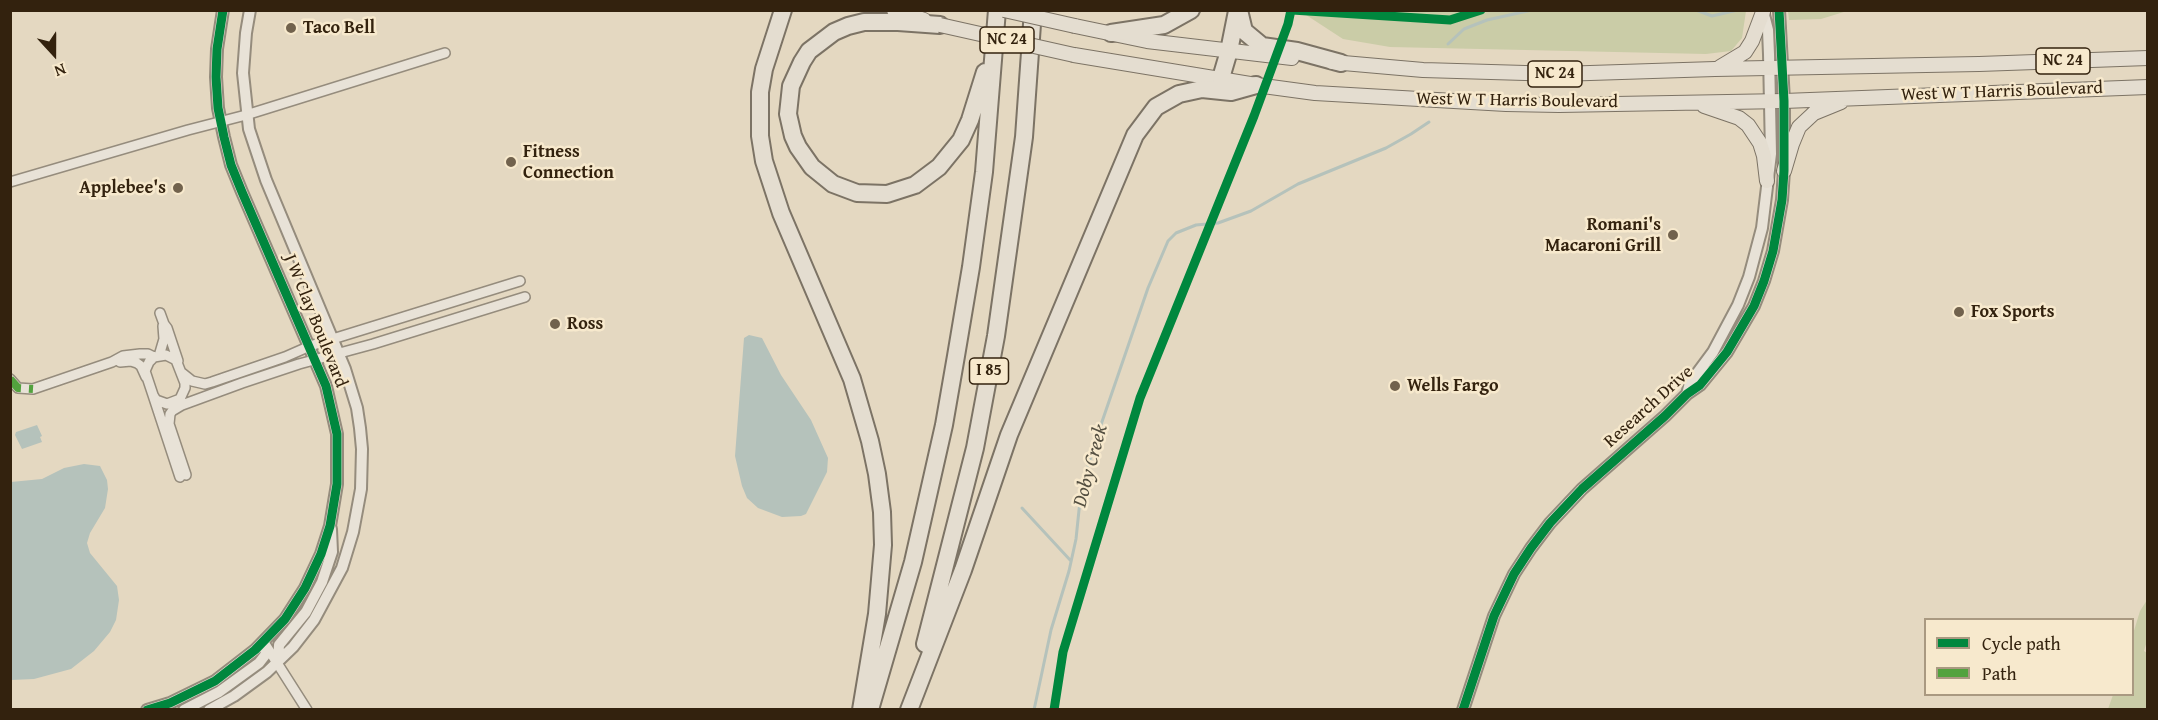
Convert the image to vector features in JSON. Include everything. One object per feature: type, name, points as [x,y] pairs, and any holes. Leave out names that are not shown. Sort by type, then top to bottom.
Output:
[{"type":"highway","points":[[772,44],[774,10]]},
{"type":"highway","points":[[783,10],[764,69],[760,92],[760,136],[764,161],[781,213],[852,379],[864,414],[877,474],[883,545],[881,576],[875,631],[861,710]]},
{"type":"highway","name":"I 85","points":[[870,710],[913,562],[944,425],[980,203],[990,114],[997,10]]},
{"type":"highway","points":[[1111,33],[1164,25],[1191,10]]},
{"type":"highway","points":[[1221,78],[1238,10]]},
{"type":"highway","points":[[1238,10],[1244,31],[1262,46],[1297,51],[1341,63]]},
{"type":"highway","name":"I 85","points":[[908,710],[975,448],[994,346],[1017,192],[1035,16]]},
{"type":"highway","points":[[940,25],[864,22],[834,32],[809,51],[791,86],[788,114],[798,147],[821,176],[844,189],[872,195],[902,190],[927,177],[949,156],[961,140],[970,120],[993,48]]},
{"type":"highway","points":[[908,710],[963,570],[1009,435],[1135,135],[1156,107],[1179,94],[1202,89],[1231,92],[1256,85]]},
{"type":"main road","name":"West W T Harris Boulevard","points":[[894,10],[940,25],[1074,55],[1256,85],[1347,96],[1559,105],[1777,101],[2148,87]]},
{"type":"main road","name":"West W T Harris Boulevard","points":[[1004,10],[1147,40],[1229,51],[1423,70],[1538,74],[2148,58]]},
{"type":"main road","points":[[1715,69],[1745,52],[1752,41],[1763,11]]},
{"type":"main road","points":[[1784,171],[1795,136],[1805,120],[1814,113],[1852,98]]},
{"type":"main road","points":[[1693,102],[1726,112],[1748,125],[1760,143],[1767,181]]},
{"type":"street","name":"J W Clay Boulevard","points":[[209,710],[245,689],[278,662],[306,631],[334,585],[349,548],[358,512],[362,468],[360,428],[352,390],[263,171],[246,115],[244,50],[250,10]]},
{"type":"street","points":[[1775,69],[1779,10]]},
{"type":"street","name":"J W Clay Boulevard","points":[[147,710],[183,697],[215,681],[246,659],[285,619],[305,588],[321,554],[330,526],[337,483],[337,434],[326,386],[231,165],[217,94],[216,63],[221,11]]},
{"type":"street","points":[[1763,11],[1775,69],[1777,101]]},
{"type":"street","points":[[10,182],[246,115],[445,53]]},
{"type":"street","name":"Research Drive","points":[[1463,710],[1494,616],[1514,574],[1531,548],[1570,500],[1687,394],[1700,385],[1720,362],[1754,306],[1773,251],[1782,200],[1784,171],[1777,101]]},
{"type":"street","name":"Research Drive","points":[[1687,394],[1693,379],[1724,332],[1749,277],[1762,228],[1777,101]]},
{"type":"street","points":[[112,362],[117,358],[130,355],[148,354],[172,357],[192,381],[205,384],[285,357],[310,346],[520,281]]},
{"type":"street","points":[[172,411],[182,405],[315,358],[339,354],[525,297]]},
{"type":"street","points":[[10,379],[18,388],[33,389],[112,362],[131,361],[141,366],[183,476],[169,424],[172,411],[185,388],[167,328],[160,313]]},
{"type":"street","points":[[146,377],[146,367],[156,356],[164,339],[164,324]]},
{"type":"street","points":[[153,395],[156,400],[167,404],[180,399]]},
{"type":"street","points":[[278,662],[279,645],[306,612],[326,573],[333,545],[330,526]]},
{"type":"street","points":[[264,642],[307,710]]},
{"type":"street","points":[[184,710],[219,692],[259,663],[265,656],[264,642]]},
{"type":"green space","points":[[1788,10],[1847,11],[1821,19],[1789,20]]},
{"type":"green space","points":[[1300,11],[1746,11],[1742,38],[1731,51],[1706,54],[1390,47],[1343,39]]},
{"type":"green space","points":[[2147,600],[2147,641],[2144,651],[2147,653],[2147,709],[2108,709],[2113,696],[2134,696],[2134,631],[2140,611]]},
{"type":"shaded area","points":[[749,335],[762,338],[781,375],[811,420],[828,458],[827,472],[806,514],[801,516],[782,517],[758,508],[747,498],[742,486],[735,456],[744,338]]},
{"type":"shaded area","points":[[37,425],[42,442],[22,449],[15,435],[16,432]]},
{"type":"shaded area","points":[[84,464],[100,466],[107,480],[105,508],[90,533],[87,543],[90,553],[117,586],[119,600],[116,620],[110,632],[94,651],[71,669],[34,679],[11,680],[11,482],[42,479],[64,468]]},
{"type":"waterway","points":[[1448,44],[1464,29],[1487,20],[1532,10]]},
{"type":"waterway","points":[[1696,10],[1712,16],[1738,10]]},
{"type":"waterway","points":[[1796,10],[1805,10]]},
{"type":"waterway","name":"Doby Creek","points":[[1034,710],[1051,630],[1069,571],[1076,539],[1081,491],[1094,445],[1148,288],[1168,241],[1176,233],[1196,225],[1218,223],[1251,211],[1298,184],[1386,148],[1429,122]]},
{"type":"waterway","points":[[1022,508],[1071,561]]},
{"type":"marked path","points":[[10,379],[18,388],[33,389]]},
{"type":"cycle path","points":[[147,710],[170,703],[215,681],[255,650],[285,619],[305,588],[321,554],[330,526],[337,484],[337,434],[326,386],[242,192],[231,165],[224,137],[218,108],[216,77],[217,49],[223,10]]},
{"type":"cycle path","points":[[1054,710],[1063,652],[1140,398],[1254,116],[1291,10]]},
{"type":"cycle path","points":[[1292,10],[1450,20],[1481,10]]},
{"type":"cycle path","points":[[1463,710],[1494,616],[1514,574],[1531,548],[1550,523],[1582,489],[1687,394],[1700,385],[1727,352],[1754,306],[1773,251],[1782,200],[1784,101],[1779,10]]},
{"type":"place","name":"Taco Bell","points":[[291,28]]},
{"type":"place","name":"Fitness Connection","points":[[511,162]]},
{"type":"place","name":"Applebee's","points":[[178,188]]},
{"type":"place","name":"Romani's Macaroni Grill","points":[[1673,235]]},
{"type":"place","name":"Fox Sports","points":[[1959,312]]},
{"type":"place","name":"Ross","points":[[555,324]]},
{"type":"place","name":"Wells Fargo","points":[[1395,386]]}]
